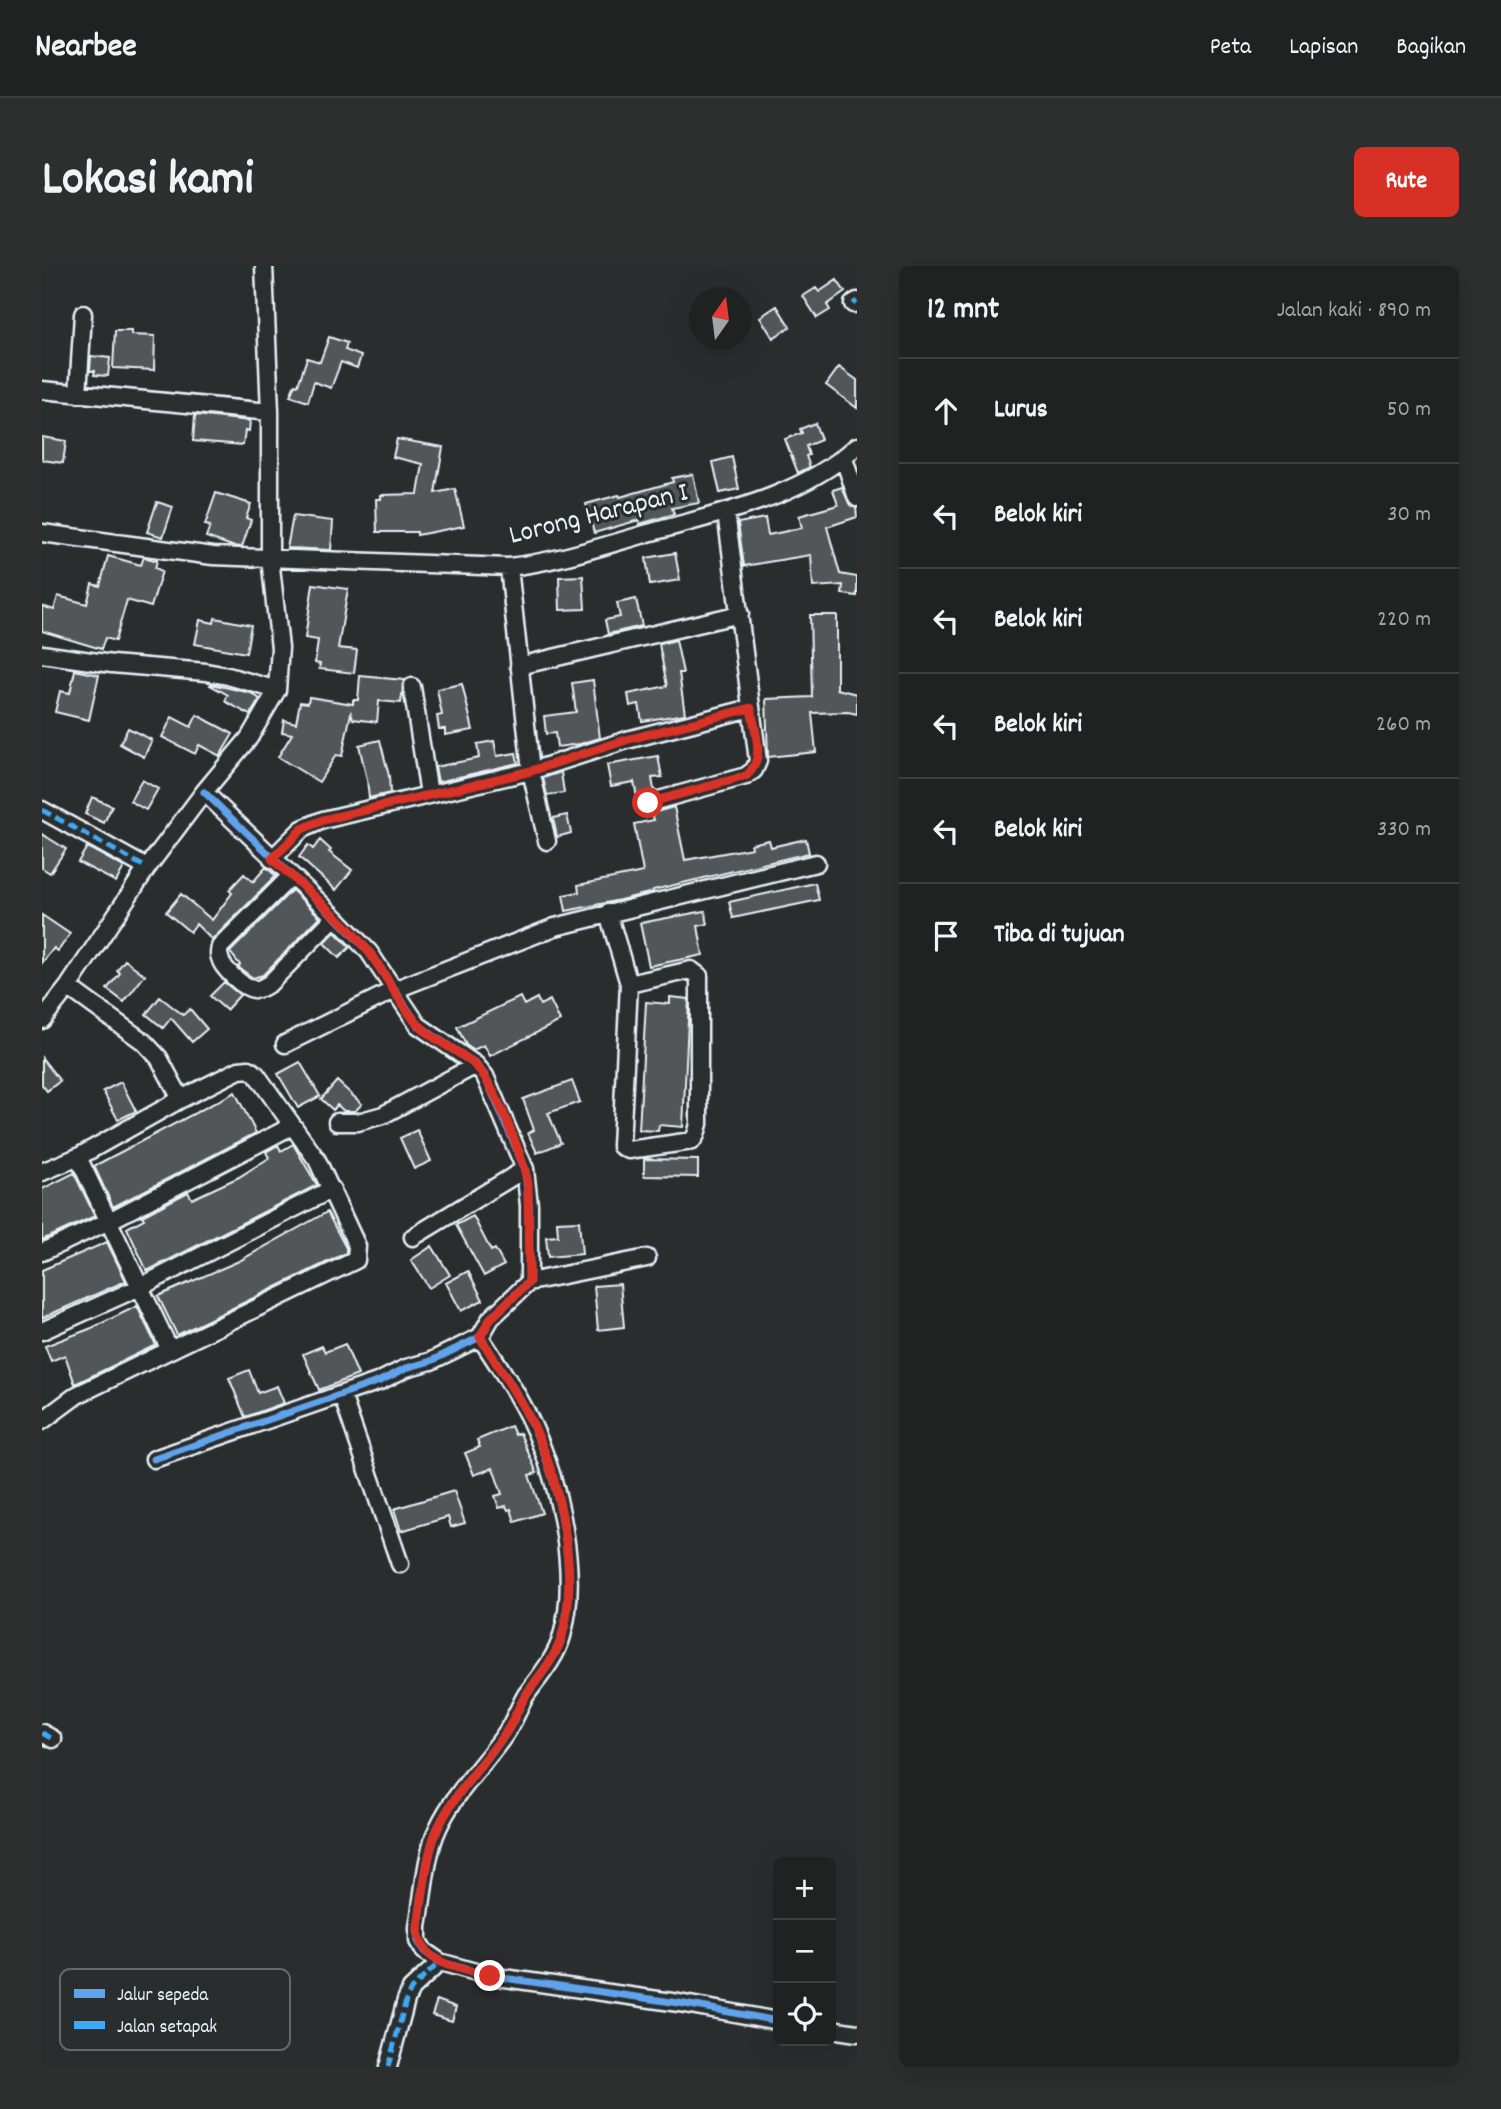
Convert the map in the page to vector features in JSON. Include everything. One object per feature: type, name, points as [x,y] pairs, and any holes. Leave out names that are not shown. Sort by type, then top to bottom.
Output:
[{"type":"street","points":[[42,1020],[68,987],[147,867],[249,738],[277,690],[280,648],[270,558],[270,412],[264,266]]},
{"type":"street","points":[[78,394],[83,314]]},
{"type":"street","points":[[42,390],[270,412]]},
{"type":"street","name":"Lorong Harapan I","points":[[42,533],[171,552],[509,567],[542,563],[726,512],[783,492],[844,458],[857,446]]},
{"type":"street","points":[[844,458],[857,498]]},
{"type":"street","points":[[648,803],[746,776],[754,770],[758,754],[726,512]]},
{"type":"street","points":[[509,567],[531,771],[547,841]]},
{"type":"street","points":[[519,666],[740,614]]},
{"type":"street","points":[[42,654],[228,676],[277,690]]},
{"type":"street","points":[[412,687],[429,794]]},
{"type":"street","points":[[272,859],[293,837],[311,824],[531,771],[626,740],[751,708]]},
{"type":"street","points":[[204,792],[335,916],[369,952],[418,1025],[476,1065],[485,1076],[525,1169],[529,1205],[529,1282]]},
{"type":"street","points":[[42,810],[147,867]]},
{"type":"street","points":[[285,1044],[394,990],[555,928],[816,863]]},
{"type":"street","points":[[291,877],[220,947],[219,956],[223,965],[246,986],[254,989],[270,984],[335,916]]},
{"type":"street","points":[[608,914],[628,984],[621,1146],[629,1150],[692,1141],[699,1124],[699,976],[691,970],[628,984]]},
{"type":"street","points":[[68,987],[144,1042],[159,1058],[181,1100]]},
{"type":"street","points":[[337,1122],[358,1122],[383,1115],[476,1065]]},
{"type":"street","points":[[42,1172],[78,1157],[239,1070],[249,1069],[256,1073],[307,1144],[332,1189],[357,1246],[356,1260],[77,1395],[42,1421]]},
{"type":"street","points":[[42,1252],[109,1221],[292,1126]]},
{"type":"street","points":[[78,1157],[170,1350]]},
{"type":"street","points":[[413,1237],[525,1169]]},
{"type":"street","points":[[42,1331],[140,1287],[332,1189]]},
{"type":"street","points":[[154,1459],[342,1395],[431,1361],[480,1337],[491,1318],[529,1282],[647,1258]]},
{"type":"street","points":[[480,1337],[531,1420],[543,1449],[562,1520],[568,1557],[568,1606],[562,1638],[546,1668],[525,1697],[507,1732],[477,1769],[437,1830],[418,1941],[424,1951],[440,1962],[513,1981],[641,1997],[773,2020]]},
{"type":"street","points":[[342,1395],[400,1564]]},
{"type":"street","points":[[388,2067],[411,1989],[440,1962]]},
{"type":"street","points":[[836,2030],[857,2033]]},
{"type":"building","points":[[837,280],[845,292],[827,305],[830,310],[817,318],[803,296],[816,288],[819,292]]},
{"type":"building","points":[[777,306],[790,327],[773,338],[760,317]]},
{"type":"building","points":[[115,331],[155,336],[154,370],[113,368]]},
{"type":"building","points":[[329,337],[347,343],[345,350],[361,356],[357,368],[341,362],[331,388],[314,382],[308,402],[290,396],[295,384],[298,385],[307,358],[320,362]]},
{"type":"building","points":[[91,356],[110,358],[108,376],[94,375],[95,371],[90,371]]},
{"type":"building","points":[[839,367],[857,380],[857,408],[826,385]]},
{"type":"building","points":[[195,415],[250,421],[249,431],[245,430],[243,445],[193,441]]},
{"type":"building","points":[[815,423],[821,440],[806,446],[810,467],[798,473],[785,439],[802,433],[800,429]]},
{"type":"building","points":[[42,437],[66,441],[63,463],[42,460]]},
{"type":"building","points":[[397,439],[443,447],[435,493],[455,489],[464,526],[417,535],[417,532],[377,532],[376,499],[381,499],[381,495],[418,494],[423,464],[393,457]]},
{"type":"building","points":[[732,457],[739,489],[720,493],[713,462]]},
{"type":"building","points":[[693,474],[699,503],[672,508],[674,514],[640,524],[639,520],[594,533],[586,504],[619,495],[620,497],[673,482],[672,478]]},
{"type":"building","points":[[842,487],[850,505],[856,508],[857,517],[827,527],[840,574],[857,577],[857,596],[842,594],[843,585],[813,587],[811,555],[744,566],[738,523],[765,518],[768,535],[802,528],[799,516],[838,505],[833,490]]},
{"type":"building","points":[[216,493],[251,504],[246,518],[251,520],[242,547],[206,537],[210,526],[205,525]]},
{"type":"building","points":[[157,502],[173,507],[163,537],[147,532]]},
{"type":"building","points":[[293,516],[333,521],[331,550],[287,548]]},
{"type":"building","points":[[675,553],[680,580],[650,585],[646,558]]},
{"type":"building","points":[[108,556],[141,565],[144,557],[157,561],[155,568],[162,571],[151,607],[127,600],[115,641],[105,638],[101,649],[42,631],[42,606],[54,610],[58,596],[87,604],[92,584],[100,586]]},
{"type":"building","points":[[583,576],[585,609],[560,610],[559,577]]},
{"type":"building","points":[[313,584],[348,589],[338,648],[357,650],[354,673],[319,669],[320,664],[315,663],[318,640],[305,638]]},
{"type":"building","points":[[636,599],[642,626],[608,634],[605,620],[620,617],[617,603]]},
{"type":"building","points":[[810,615],[837,615],[837,689],[857,694],[857,714],[812,713],[816,752],[768,757],[766,699],[812,697]]},
{"type":"building","points":[[215,618],[251,625],[246,653],[195,644],[200,620],[214,623]]},
{"type":"building","points":[[676,640],[683,673],[679,673],[685,714],[642,721],[639,704],[630,706],[628,694],[667,686],[659,644]]},
{"type":"building","points":[[75,670],[99,675],[89,720],[55,712],[60,691],[70,693]]},
{"type":"building","points":[[360,676],[404,680],[401,703],[379,701],[377,722],[353,719],[351,713],[342,756],[336,755],[319,782],[278,757],[292,734],[282,732],[284,720],[296,723],[300,702],[308,703],[309,697],[353,704],[353,700],[358,700]]},
{"type":"building","points":[[593,680],[600,738],[557,747],[555,733],[546,734],[544,716],[576,712],[572,683]]},
{"type":"building","points":[[211,684],[251,693],[260,699],[250,715],[225,701],[228,695]]},
{"type":"building","points":[[462,684],[473,730],[445,735],[445,729],[439,729],[437,716],[442,715],[437,689]]},
{"type":"building","points":[[197,715],[233,734],[220,756],[199,745],[195,754],[162,737],[172,717],[191,727]]},
{"type":"building","points":[[128,728],[152,740],[144,757],[120,744]]},
{"type":"building","points":[[380,740],[389,776],[390,793],[369,798],[359,745]]},
{"type":"building","points":[[494,741],[497,756],[516,753],[518,763],[438,782],[435,767],[479,758],[477,744]]},
{"type":"building","points":[[658,756],[662,777],[652,778],[654,790],[637,797],[634,782],[611,786],[607,765]]},
{"type":"building","points":[[561,772],[564,793],[547,795],[543,778]]},
{"type":"building","points":[[142,780],[158,789],[146,810],[130,801]]},
{"type":"building","points":[[92,797],[112,806],[104,823],[85,814]]},
{"type":"building","points":[[674,807],[685,860],[752,848],[751,844],[769,840],[771,847],[806,839],[809,853],[566,911],[563,895],[579,892],[578,885],[643,872],[634,824],[654,820],[652,813]]},
{"type":"building","points":[[567,815],[571,833],[557,837],[553,818]]},
{"type":"building","points":[[42,834],[66,849],[50,873],[42,868]]},
{"type":"building","points":[[320,840],[331,850],[329,852],[352,870],[336,890],[299,857],[308,845],[313,849]]},
{"type":"building","points":[[87,847],[124,867],[116,882],[78,862]]},
{"type":"building","points":[[266,867],[276,876],[212,940],[196,924],[190,932],[166,912],[181,894],[212,920],[232,893],[229,890],[244,874],[253,882]]},
{"type":"building","points":[[815,883],[819,900],[733,918],[729,902]]},
{"type":"building","points":[[292,890],[320,917],[263,975],[253,978],[238,967],[240,965],[230,952]]},
{"type":"building","points":[[705,911],[708,924],[698,926],[703,955],[649,966],[640,923]]},
{"type":"building","points":[[42,915],[70,934],[58,951],[54,948],[42,963]]},
{"type":"building","points":[[335,932],[350,947],[339,958],[324,943]]},
{"type":"building","points":[[125,960],[145,975],[124,1002],[107,989],[120,973],[117,970]]},
{"type":"building","points":[[224,982],[240,995],[226,1010],[210,996]]},
{"type":"building","points":[[160,997],[183,1015],[190,1009],[207,1029],[192,1042],[171,1018],[163,1028],[146,1014]]},
{"type":"building","points":[[520,997],[524,1005],[537,998],[540,1005],[550,1000],[560,1021],[490,1056],[484,1045],[473,1050],[466,1045],[457,1027]]},
{"type":"building","points":[[670,997],[689,999],[683,1127],[659,1125],[658,1131],[639,1130],[646,1002],[670,1004]]},
{"type":"building","points":[[42,1058],[60,1081],[47,1091],[42,1085]]},
{"type":"building","points":[[300,1062],[320,1096],[298,1108],[278,1074]]},
{"type":"building","points":[[337,1081],[362,1104],[355,1111],[344,1111],[337,1105],[333,1110],[321,1099]]},
{"type":"building","points":[[572,1081],[580,1102],[548,1113],[561,1143],[537,1153],[528,1133],[534,1130],[523,1099]]},
{"type":"building","points":[[121,1082],[136,1111],[118,1120],[103,1091]]},
{"type":"building","points":[[235,1092],[256,1133],[113,1207],[94,1166]]},
{"type":"building","points":[[417,1130],[431,1161],[414,1169],[400,1138]]},
{"type":"building","points":[[293,1144],[317,1185],[147,1271],[127,1228],[144,1219],[142,1216],[188,1192],[192,1199],[239,1177],[269,1158],[266,1152],[278,1145],[281,1151]]},
{"type":"building","points":[[644,1159],[698,1160],[698,1177],[644,1176]]},
{"type":"building","points":[[74,1173],[95,1216],[42,1240],[42,1189]]},
{"type":"building","points":[[327,1212],[346,1248],[346,1253],[177,1335],[158,1296],[239,1261]]},
{"type":"building","points":[[473,1216],[491,1251],[495,1249],[504,1265],[484,1276],[456,1225]]},
{"type":"building","points":[[579,1221],[582,1254],[548,1257],[546,1237],[558,1236],[557,1222]]},
{"type":"building","points":[[107,1242],[126,1281],[42,1318],[42,1270]]},
{"type":"building","points":[[432,1246],[450,1275],[429,1288],[411,1260]]},
{"type":"building","points":[[468,1271],[483,1300],[461,1311],[446,1283]]},
{"type":"building","points":[[620,1284],[624,1327],[598,1330],[594,1286]]},
{"type":"building","points":[[137,1306],[156,1345],[75,1384],[65,1355],[51,1361],[45,1346],[92,1328]]},
{"type":"building","points":[[345,1344],[358,1375],[319,1390],[303,1354],[322,1346],[325,1352]]},
{"type":"building","points":[[249,1370],[258,1393],[277,1386],[284,1403],[245,1417],[229,1378]]},
{"type":"building","points":[[511,1426],[515,1435],[520,1433],[537,1473],[529,1475],[542,1513],[515,1522],[511,1509],[508,1510],[506,1506],[499,1508],[495,1496],[502,1494],[493,1468],[474,1475],[465,1453],[480,1447],[477,1440]]},
{"type":"building","points":[[454,1491],[465,1523],[451,1527],[448,1517],[401,1531],[394,1509]]},
{"type":"building","points":[[437,2000],[456,2007],[452,2021],[432,2015]]},
{"type":"marked path","points":[[853,304],[857,301]]},
{"type":"marked path","points":[[42,810],[147,868]]},
{"type":"marked path","points":[[42,1733],[53,1739]]},
{"type":"marked path","points":[[388,2067],[411,1989],[440,1962]]},
{"type":"cycle path","points":[[154,1459],[431,1361],[480,1337],[491,1318],[529,1282],[529,1205],[525,1169],[485,1076],[476,1065],[418,1025],[369,952],[204,792]]},
{"type":"cycle path","points":[[480,1337],[508,1379],[526,1413],[551,1473],[568,1557],[567,1611],[562,1636],[551,1660],[526,1695],[506,1733],[461,1791],[438,1828],[428,1863],[418,1941],[424,1951],[440,1962],[490,1976],[679,2003],[773,2020]]},
{"type":"route","points":[[490,1976],[440,1962],[424,1951],[418,1941],[418,1927],[437,1830],[477,1769],[507,1732],[525,1697],[546,1668],[562,1638],[568,1606],[568,1557],[556,1489],[543,1449],[531,1420],[480,1337],[491,1318],[529,1282],[528,1184],[525,1169],[485,1076],[476,1065],[418,1025],[369,952],[335,916],[272,859],[302,829],[323,820],[531,771],[626,740],[751,708],[758,754],[754,770],[746,776],[648,803]]}]
